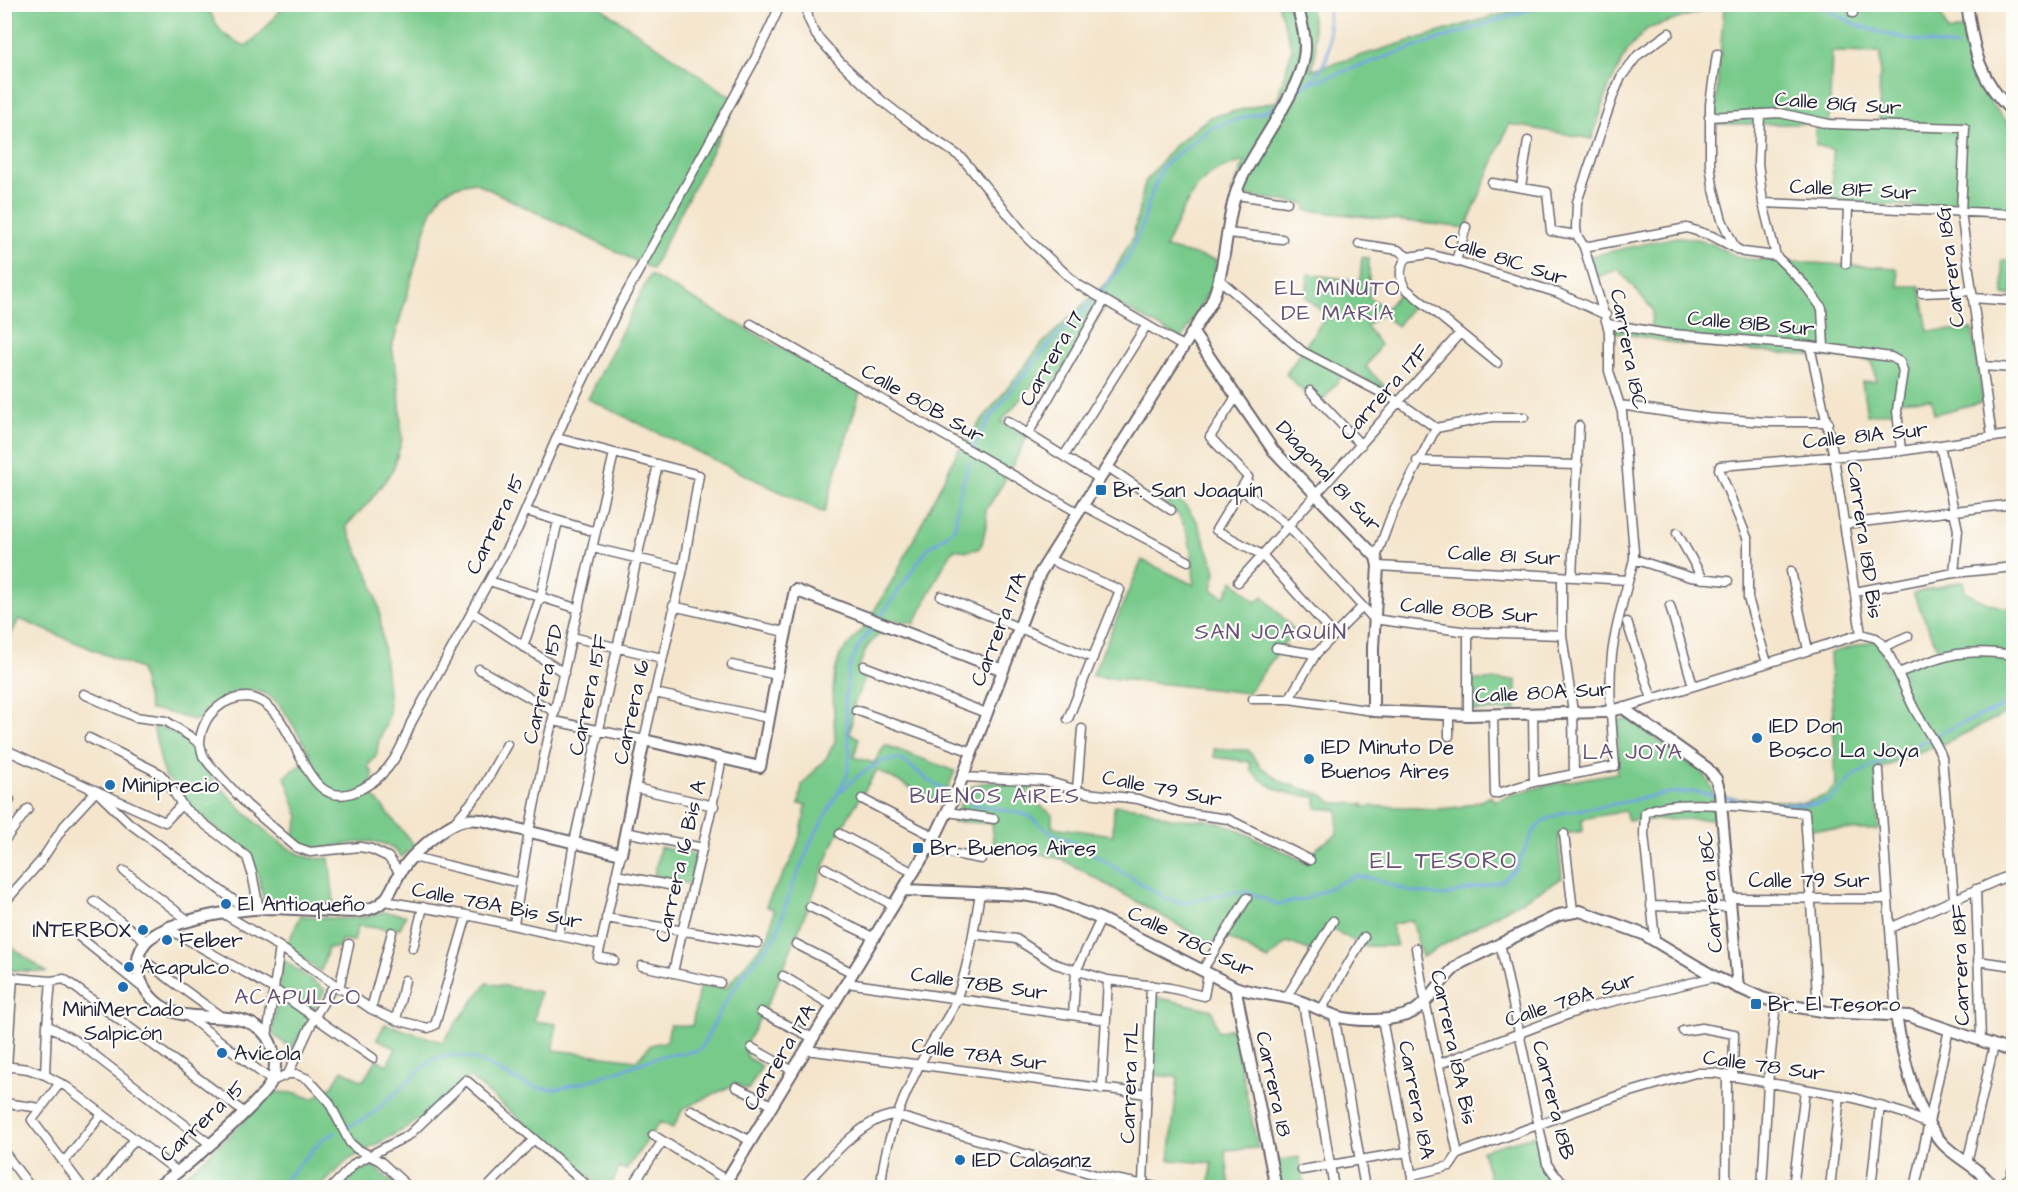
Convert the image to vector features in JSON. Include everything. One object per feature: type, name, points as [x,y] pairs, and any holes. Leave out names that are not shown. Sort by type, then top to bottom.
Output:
[{"type":"street","name":"Carrera 15","points":[[200,744],[203,727],[218,706],[236,698],[250,698],[269,707],[283,722],[301,759],[320,787],[330,793],[341,795],[353,793],[366,787],[385,772],[396,757],[411,723],[519,528],[581,385],[641,267],[755,59],[781,4]]},
{"type":"street","points":[[807,4],[808,18],[816,35],[840,62],[882,101],[962,158],[1030,241],[1077,284],[1184,346]]},
{"type":"street","name":"Carrera 17A","points":[[724,1184],[904,890],[948,812],[1035,583],[1048,559],[1211,303],[1220,280],[1240,182],[1297,81],[1304,61],[1305,43],[1297,4]]},
{"type":"street","points":[[1967,4],[1978,63],[1997,97],[2013,113]]},
{"type":"street","points":[[1492,183],[1547,192],[1551,231],[1577,235],[1575,219],[1578,202],[1621,77],[1638,55],[1669,33]]},
{"type":"street","points":[[1717,54],[1709,117],[1710,163],[1713,186],[1722,220],[1735,248]]},
{"type":"street","name":"Calle 81G Sur","points":[[1709,117],[1780,113],[1829,124],[1965,128]]},
{"type":"street","points":[[1760,115],[1758,163],[1763,203],[1776,256],[1822,308],[1824,348]]},
{"type":"street","name":"Carrera 18G","points":[[1965,128],[1961,212],[1992,437]]},
{"type":"street","points":[[1521,188],[1528,141]]},
{"type":"street","points":[[1236,195],[1287,202]]},
{"type":"street","name":"Calle 81F Sur","points":[[1763,203],[2013,214]]},
{"type":"street","points":[[1846,264],[1848,207]]},
{"type":"street","points":[[1456,261],[1466,227]]},
{"type":"street","points":[[1584,247],[1687,228],[1753,254],[1776,256]]},
{"type":"street","points":[[1228,233],[1282,239]]},
{"type":"street","name":"Carrera 18C","points":[[1577,235],[1584,247],[1607,320],[1609,370],[1623,422],[1634,559]]},
{"type":"street","name":"Calle 81C Sur","points":[[1359,244],[1398,250],[1408,257],[1428,254],[1456,261],[1558,293],[1607,320]]},
{"type":"street","points":[[1408,257],[1402,265],[1403,285],[1497,363]]},
{"type":"street","points":[[1220,280],[1303,352],[1399,402],[1436,428],[1492,417],[1524,417]]},
{"type":"street","points":[[1922,293],[1972,295],[2013,301]]},
{"type":"street","name":"Carrera 17","points":[[1028,434],[1104,301]]},
{"type":"street","name":"Calle 81B Sur","points":[[1607,320],[1662,333],[1810,346],[1891,357],[1900,362],[1903,371],[1897,410],[1901,451]]},
{"type":"street","name":"Calle 80B Sur","points":[[751,324],[1080,509],[1188,561]]},
{"type":"street","points":[[1064,456],[1146,326]]},
{"type":"street","name":"Diagonal 81 Sur","points":[[1193,333],[1273,450],[1317,494],[1377,562]]},
{"type":"street","name":"Carrera 17F","points":[[1238,582],[1460,333]]},
{"type":"street","name":"Carrera 18D Bis","points":[[1810,346],[1828,422],[1861,634]]},
{"type":"street","points":[[1982,366],[2013,368]]},
{"type":"street","points":[[1310,391],[1361,445]]},
{"type":"street","points":[[1236,397],[1210,437],[1248,477],[1215,530],[1262,555],[1334,635]]},
{"type":"street","points":[[1620,405],[1708,418],[1768,422],[1828,422]]},
{"type":"street","points":[[1007,421],[1100,479]]},
{"type":"street","points":[[1574,774],[1573,712],[1562,635],[1578,465],[1579,426]]},
{"type":"street","points":[[1374,711],[1374,619],[1377,562],[1392,514],[1436,428]]},
{"type":"street","name":"Calle 81A Sur","points":[[1767,663],[1748,598],[1748,540],[1719,469],[1720,466],[1901,451],[2013,435]]},
{"type":"street","points":[[557,438],[658,464]]},
{"type":"street","points":[[1940,445],[1958,530],[1954,573]]},
{"type":"street","name":"Carrera 15D","points":[[514,924],[529,832],[614,453]]},
{"type":"street","points":[[1418,461],[1578,465]]},
{"type":"street","name":"Carrera 16","points":[[614,960],[598,957],[673,606],[683,569],[699,475],[658,464]]},
{"type":"street","name":"Carrera 15F","points":[[559,934],[574,843],[658,464]]},
{"type":"street","points":[[1108,467],[1171,510]]},
{"type":"street","points":[[1241,489],[1288,526],[1374,619]]},
{"type":"street","points":[[1845,524],[2013,504]]},
{"type":"street","points":[[526,511],[596,532]]},
{"type":"street","points":[[524,647],[541,596],[558,520]]},
{"type":"street","points":[[1677,533],[1703,579]]},
{"type":"street","points":[[593,548],[683,569]]},
{"type":"street","points":[[1048,559],[1120,590],[1068,719]]},
{"type":"street","points":[[1493,714],[1495,794],[1534,782],[1615,766],[1610,711],[1612,656],[1621,605],[1634,559],[1679,574],[1728,581]]},
{"type":"street","name":"Calle 81 Sur","points":[[1377,562],[1628,580]]},
{"type":"street","points":[[1855,592],[1954,573],[2013,567]]},
{"type":"street","points":[[1791,572],[1808,650]]},
{"type":"street","points":[[489,581],[579,609]]},
{"type":"street","points":[[479,669],[555,716],[599,731],[760,767],[795,590],[1003,670]]},
{"type":"street","points":[[941,596],[1093,658]]},
{"type":"street","points":[[673,606],[785,632]]},
{"type":"street","points":[[1670,606],[1693,686]]},
{"type":"street","points":[[1289,699],[1316,654],[1362,607]]},
{"type":"street","points":[[472,612],[564,673]]},
{"type":"street","name":"Calle 80B Sur","points":[[1374,619],[1468,632],[1562,635]]},
{"type":"street","points":[[1627,622],[1652,699]]},
{"type":"street","points":[[1468,632],[1468,715]]},
{"type":"street","points":[[1861,634],[1876,638],[1883,647],[1915,711],[1942,757],[1954,899]]},
{"type":"street","name":"Calle 80A Sur","points":[[1253,699],[1289,699],[1374,711],[1468,715],[1610,711],[1861,634]]},
{"type":"street","points":[[1883,647],[1908,636]]},
{"type":"street","points":[[572,637],[662,658]]},
{"type":"street","points":[[1276,648],[1316,654]]},
{"type":"street","points":[[1898,673],[1964,652],[1987,651],[2013,655]]},
{"type":"street","points":[[732,665],[777,675]]},
{"type":"street","points":[[864,666],[987,713]]},
{"type":"street","points":[[655,693],[768,718]]},
{"type":"street","points":[[84,694],[135,717],[166,721],[200,744],[206,760],[247,805],[296,847],[310,852],[371,849],[388,857],[400,873]]},
{"type":"street","points":[[1623,708],[1707,768],[1716,779],[1721,800]]},
{"type":"street","points":[[856,710],[972,752]]},
{"type":"street","points":[[1533,713],[1534,782]]},
{"type":"street","points":[[1449,714],[1449,736]]},
{"type":"street","points":[[1077,790],[1082,729]]},
{"type":"street","points":[[89,738],[154,770],[164,778],[181,805],[247,857],[259,909]]},
{"type":"street","points":[[144,989],[139,973],[139,957],[146,941],[167,928],[189,921],[247,910],[357,912],[374,908],[384,901],[400,873],[413,857],[452,824],[481,791],[507,744]]},
{"type":"street","points":[[4,749],[165,822],[181,805]]},
{"type":"street","name":"Carrera 16 Bis A","points":[[673,973],[691,889],[714,806],[722,757]]},
{"type":"street","points":[[1879,771],[1896,1015],[1909,1070],[1928,1124]]},
{"type":"street","name":"Calle 79 Sur","points":[[963,777],[1046,782],[1077,790],[1138,799],[1179,812],[1228,819],[1310,860]]},
{"type":"street","points":[[635,788],[714,806]]},
{"type":"street","points":[[4,903],[41,861],[64,826],[96,791]]},
{"type":"street","points":[[96,791],[129,823],[247,910]]},
{"type":"street","points":[[862,799],[935,837]]},
{"type":"street","points":[[1655,940],[1644,834],[1645,813],[1653,808],[1721,800],[1805,813],[1818,1010]]},
{"type":"street","name":"Carrera 18C","points":[[1721,800],[1738,988]]},
{"type":"street","points":[[4,841],[28,808]]},
{"type":"street","points":[[948,812],[994,819]]},
{"type":"street","points":[[452,824],[465,820],[481,820],[621,854]]},
{"type":"street","points":[[626,832],[704,848]]},
{"type":"street","points":[[840,834],[914,873]]},
{"type":"street","points":[[1564,834],[1573,911],[1589,913],[1655,940],[1714,977],[1776,1002],[1818,1010],[1916,1017],[2013,1052]]},
{"type":"street","points":[[928,849],[981,860]]},
{"type":"street","points":[[413,857],[520,883]]},
{"type":"street","points":[[825,868],[894,906]]},
{"type":"street","points":[[124,871],[189,921]]},
{"type":"street","points":[[1890,928],[2013,873]]},
{"type":"street","points":[[616,875],[674,886]]},
{"type":"street","name":"Calle 78C Sur","points":[[904,890],[1045,898],[1063,903],[1101,919],[1235,987],[1286,998],[1334,1016],[1354,1019],[1382,1019],[1408,1014],[1425,1001],[1454,968],[1500,943],[1559,915],[1573,911]]},
{"type":"street","name":"Carrera 18F","points":[[1976,890],[1981,1040]]},
{"type":"street","points":[[881,1188],[887,1148],[898,1115],[920,1064],[956,998],[973,934],[980,893]]},
{"type":"street","points":[[973,934],[1016,939],[1055,964],[1108,980],[1151,985],[1204,996],[1205,972],[1247,898]]},
{"type":"street","name":"Calle 79 Sur","points":[[1651,906],[1811,898],[1888,899]]},
{"type":"street","name":"Calle 78A Bis Sur","points":[[384,901],[514,924],[601,945]]},
{"type":"street","points":[[94,902],[146,941]]},
{"type":"street","points":[[810,907],[875,938]]},
{"type":"street","points":[[413,948],[423,908]]},
{"type":"street","points":[[224,914],[280,947],[371,1009],[396,1020],[428,1028],[435,1025],[468,915]]},
{"type":"street","points":[[606,918],[757,944]]},
{"type":"street","points":[[1073,1015],[1076,971],[1101,919]]},
{"type":"street","points":[[1286,998],[1333,921]]},
{"type":"street","points":[[167,928],[274,989],[373,1058]]},
{"type":"street","points":[[371,1009],[392,932]]},
{"type":"street","points":[[77,935],[144,989],[159,1005],[189,1017],[272,1081]]},
{"type":"street","points":[[1321,1010],[1364,938]]},
{"type":"street","name":"Carrera 18B","points":[[1500,943],[1547,1164],[1555,1175],[1570,1188]]},
{"type":"street","points":[[288,1074],[314,1018],[336,987],[349,944]]},
{"type":"street","name":"Calle 78B Sur","points":[[796,944],[850,978],[956,998],[1106,1020]]},
{"type":"street","points":[[267,1037],[280,947]]},
{"type":"street","name":"Carrera 18A Bis","points":[[1416,948],[1458,1154]]},
{"type":"street","points":[[139,957],[223,1018]]},
{"type":"street","points":[[1978,962],[2013,966]]},
{"type":"street","points":[[642,966],[720,983]]},
{"type":"street","points":[[783,976],[833,1006]]},
{"type":"street","points":[[178,1172],[60,1083],[28,1069],[6,1066],[9,977],[51,981],[64,978],[245,1113]]},
{"type":"street","name":"Calle 78A Sur","points":[[1439,1064],[1585,1008],[1714,977]]},
{"type":"street","points":[[396,1020],[405,980]]},
{"type":"street","points":[[1102,1089],[1108,980]]},
{"type":"street","points":[[45,1075],[51,981]]},
{"type":"street","name":"Carrera 17L","points":[[1143,1183],[1151,985]]},
{"type":"street","name":"Carrera 18","points":[[1235,987],[1276,1188]]},
{"type":"street","points":[[1762,1188],[1768,1084],[1776,1002]]},
{"type":"street","points":[[1303,1003],[1334,1188]]},
{"type":"street","points":[[762,1012],[813,1038]]},
{"type":"street","points":[[1334,1016],[1365,1188]]},
{"type":"street","points":[[189,1017],[223,1018],[256,1026],[267,1037],[275,1061],[272,1081]]},
{"type":"street","name":"Carrera 18A","points":[[1382,1019],[1414,1188]]},
{"type":"street","points":[[47,1025],[76,1041],[210,1143]]},
{"type":"street","points":[[1683,1031],[1702,1028],[1734,1034],[1726,1188]]},
{"type":"street","points":[[1915,1188],[1949,1029]]},
{"type":"street","name":"Carrera 18F","points":[[1967,1163],[1994,1045]]},
{"type":"street","points":[[752,1048],[793,1071]]},
{"type":"street","name":"Calle 78A Sur","points":[[806,1050],[1147,1094]]},
{"type":"street","name":"Calle 78 Sur","points":[[1412,1175],[1450,1166],[1458,1154],[1617,1095],[1704,1072],[1840,1095],[1880,1105],[1928,1124],[1945,1146],[1987,1179],[1993,1188]]},
{"type":"street","points":[[272,1081],[288,1074],[296,1074],[308,1079],[324,1094],[350,1143],[388,1168],[410,1188]]},
{"type":"street","points":[[331,1188],[355,1163],[388,1148],[409,1135],[466,1080],[590,1188]]},
{"type":"street","name":"Carrera 15","points":[[155,1188],[178,1172],[245,1113],[272,1081]]},
{"type":"street","points":[[60,1083],[32,1120],[83,1188]]},
{"type":"street","points":[[736,1087],[772,1105]]},
{"type":"street","points":[[1793,1188],[1805,1090]]},
{"type":"street","points":[[1830,1188],[1840,1095]]},
{"type":"street","points":[[4,1104],[41,1108]]},
{"type":"street","points":[[1870,1188],[1880,1105]]},
{"type":"street","points":[[691,1110],[751,1141]]},
{"type":"street","points":[[64,1162],[102,1114]]},
{"type":"street","points":[[802,1188],[848,1141],[882,1118],[898,1115],[1099,1176],[1161,1188]]},
{"type":"street","points":[[653,1135],[724,1184],[739,1188]]},
{"type":"street","points":[[96,1188],[135,1139]]},
{"type":"street","points":[[487,1188],[534,1139]]},
{"type":"street","points":[[631,1188],[662,1142]]},
{"type":"street","points":[[4,1152],[31,1188]]},
{"type":"street","points":[[1302,1170],[1407,1152]]},
{"type":"street","points":[[1993,1188],[2010,1178],[2013,1165]]},
{"type":"green space","points":[[1868,4],[1938,6],[1948,32],[1965,28],[1970,58],[1978,83],[1992,105],[2013,127],[2013,210],[1832,203],[1833,150],[1816,145],[1815,125],[1820,124],[1714,124],[1724,8],[1705,10],[1647,29],[1628,50],[1609,87],[1592,139],[1509,124],[1466,228],[1306,210],[1306,204],[1231,194],[1245,161],[1215,172],[1199,184],[1193,192],[1165,248],[1217,260],[1212,285],[1182,339],[1110,300],[1053,385],[1039,377],[1001,422],[1027,437],[1004,482],[986,510],[987,521],[982,544],[978,549],[967,551],[954,549],[914,624],[893,619],[867,647],[858,669],[867,673],[854,704],[850,734],[859,738],[854,757],[874,763],[885,745],[955,771],[941,804],[877,770],[836,837],[774,991],[744,1048],[748,1058],[762,1066],[748,1090],[735,1084],[683,1109],[673,1128],[660,1122],[626,1170],[620,1167],[610,1187],[602,1187],[469,1077],[410,1126],[348,1160],[320,1187],[166,1188],[208,1155],[273,1092],[297,1093],[313,1099],[333,1085],[342,1070],[363,1081],[377,1059],[387,1065],[396,1048],[377,1039],[385,1024],[442,1042],[487,983],[540,992],[534,1021],[556,1024],[554,1050],[637,1060],[651,1045],[667,1041],[670,1025],[692,1026],[700,983],[726,988],[769,936],[774,910],[766,906],[800,838],[806,805],[799,804],[802,785],[827,757],[835,741],[833,690],[840,655],[865,626],[895,576],[959,449],[1043,343],[1109,280],[1133,237],[1145,182],[1175,145],[1210,117],[1277,101],[1292,49],[1278,5],[1310,5],[1316,50],[1312,70],[1531,5]],"holes":[[[1832,52],[1880,53],[1879,125],[1829,124]]]},
{"type":"green space","points":[[5,5],[207,5],[221,31],[246,46],[261,33],[285,5],[597,5],[737,101],[652,269],[474,182],[456,186],[445,192],[437,201],[429,217],[392,347],[399,389],[402,440],[393,470],[370,501],[346,526],[371,580],[379,608],[388,691],[388,719],[378,743],[377,754],[368,766],[373,774],[371,793],[414,845],[402,857],[389,846],[376,842],[318,849],[305,846],[293,838],[299,817],[285,777],[311,755],[287,716],[271,697],[261,692],[240,691],[221,699],[197,720],[193,720],[150,710],[140,669],[19,619],[5,646]]},
{"type":"green space","points":[[1676,237],[1710,243],[1746,259],[1897,268],[1899,286],[1920,286],[1928,331],[1972,329],[1983,402],[1934,414],[1931,399],[1892,401],[1893,412],[1867,415],[1862,382],[1876,381],[1872,361],[1679,344],[1616,332],[1616,321],[1650,328],[1653,310],[1618,269],[1598,277],[1590,256]]},
{"type":"green space","points":[[1362,257],[1369,258],[1369,297],[1386,309],[1399,293],[1414,304],[1397,326],[1381,314],[1366,326],[1380,345],[1366,367],[1393,395],[1347,369],[1318,407],[1286,374],[1326,316],[1306,297],[1308,274],[1360,281]]},
{"type":"green space","points":[[2002,260],[2013,260],[2013,295],[2004,295]]},
{"type":"green space","points":[[650,275],[860,392],[824,513],[588,399]]},
{"type":"green space","points":[[1158,493],[1184,504],[1197,521],[1216,571],[1212,590],[1225,597],[1233,580],[1256,602],[1263,596],[1294,630],[1248,693],[1092,676],[1142,560],[1194,585],[1190,546],[1185,527],[1175,511],[1155,497]]},
{"type":"green space","points":[[1963,581],[1965,591],[1977,598],[2013,609],[2013,710],[1945,743],[1876,770],[1879,830],[1811,829],[1806,808],[1732,803],[1730,797],[1804,803],[1827,795],[1836,785],[1830,653],[1876,640],[1889,668],[1939,652],[1913,593]]},
{"type":"green space","points":[[1472,680],[1516,680],[1516,710],[1472,711]]},
{"type":"green space","points":[[1630,719],[1702,772],[1712,788],[1716,819],[1628,820],[1625,811],[1582,819],[1583,831],[1558,835],[1562,878],[1422,957],[1412,920],[1391,925],[1397,946],[1363,946],[1326,926],[1312,951],[1287,942],[1268,960],[1221,934],[1213,945],[1062,859],[993,844],[992,823],[953,822],[965,794],[976,784],[991,782],[1033,786],[1026,796],[1052,814],[1052,827],[1113,835],[1114,805],[1142,808],[1173,819],[1208,820],[1227,825],[1308,863],[1318,847],[1337,834],[1338,810],[1316,808],[1316,797],[1280,791],[1251,771],[1250,762],[1214,757],[1214,749],[1248,750],[1261,767],[1284,783],[1321,794],[1333,803],[1363,804],[1363,807],[1442,809],[1474,803],[1491,796],[1494,801],[1539,787],[1617,773],[1618,721]]},
{"type":"green space","points":[[153,726],[175,733],[190,743],[215,782],[238,806],[277,840],[305,856],[329,858],[334,903],[264,904],[259,879],[250,856],[190,808],[172,782],[164,775]]},
{"type":"green space","points":[[660,847],[696,855],[690,884],[654,876]]},
{"type":"green space","points":[[383,912],[406,915],[400,928],[358,926],[354,941],[341,940],[339,948],[328,948],[321,972],[286,947],[301,915],[353,919]]},
{"type":"green space","points":[[5,942],[46,972],[5,970]]},
{"type":"green space","points":[[284,960],[325,990],[292,1049],[272,1034]]},
{"type":"green space","points":[[1151,996],[1212,1010],[1218,1032],[1232,1028],[1258,1148],[1225,1150],[1230,1187],[1209,1187],[1212,1163],[1169,1160],[1178,1077],[1153,1075]]},
{"type":"green space","points":[[1537,1135],[1545,1174],[1561,1187],[1492,1187],[1482,1150]]},
{"type":"green space","points":[[1299,1157],[1305,1187],[1281,1187],[1275,1161]]},
{"type":"green space","points":[[371,1167],[377,1169],[397,1187],[341,1187],[355,1173]]},
{"type":"waterway","points":[[1295,93],[1314,78],[1326,58],[1329,43],[1329,4]]},
{"type":"waterway","points":[[1308,84],[1547,4]]},
{"type":"waterway","points":[[1814,4],[1872,30],[1957,47]]},
{"type":"waterway","points":[[1100,293],[1128,258],[1162,168],[1213,127],[1266,111],[1281,103]]},
{"type":"waterway","points":[[973,451],[976,441],[990,418],[1015,386],[1055,338],[1092,302]]},
{"type":"waterway","points":[[879,619],[928,548],[955,527],[959,495],[970,462]]},
{"type":"waterway","points":[[346,1128],[371,1115],[433,1059],[450,1055],[480,1062],[522,1083],[538,1088],[554,1089],[596,1078],[661,1056],[701,1049],[726,1000],[776,936],[790,892],[811,842],[847,776],[850,754],[845,701],[849,668],[858,647],[875,624]]},
{"type":"waterway","points":[[840,792],[859,775],[882,761],[899,759],[929,781],[973,804],[1029,816],[1051,833],[1072,841],[1165,898],[1183,903],[1234,892],[1248,892],[1276,904],[1303,900],[1355,876],[1371,878],[1412,892],[1445,896],[1502,881],[1516,868],[1534,831],[1543,821],[1564,812],[1668,793],[1696,792],[1749,802],[1817,804],[1830,800],[1856,774],[1958,725],[2014,702]]},
{"type":"waterway","points":[[277,1188],[323,1139],[335,1133]]},
{"type":"place","name":"Br. San Joaquín","points":[[1101,490]]},
{"type":"place","name":"IED Don Bosco La Joya","points":[[1757,738]]},
{"type":"place","name":"IED Minuto De Buenos Aires","points":[[1309,759]]},
{"type":"place","name":"Miniprecio","points":[[110,785]]},
{"type":"place","name":"Br. Buenos Aires","points":[[918,848]]},
{"type":"place","name":"El Antioqueño","points":[[226,904]]},
{"type":"place","name":"INTERBOX","points":[[143,930]]},
{"type":"place","name":"Felber","points":[[167,940]]},
{"type":"place","name":"Acapulco","points":[[129,967]]},
{"type":"place","name":"MiniMercado Salpicón","points":[[123,987]]},
{"type":"place","name":"Br. El Tesoro","points":[[1756,1004]]},
{"type":"place","name":"Avícola","points":[[222,1053]]},
{"type":"place","name":"IED Calasanz","points":[[960,1160]]},
{"type":"district","name":"EL MINUTO DE MARÍA","points":[[1338,300]]},
{"type":"district","name":"SAN JOAQUÍN","points":[[1271,631]]},
{"type":"district","name":"LA JOYA","points":[[1633,751]]},
{"type":"district","name":"BUENOS AIRES","points":[[995,795]]},
{"type":"district","name":"EL TESORO","points":[[1444,860]]},
{"type":"district","name":"ACAPULCO","points":[[298,996]]}]
